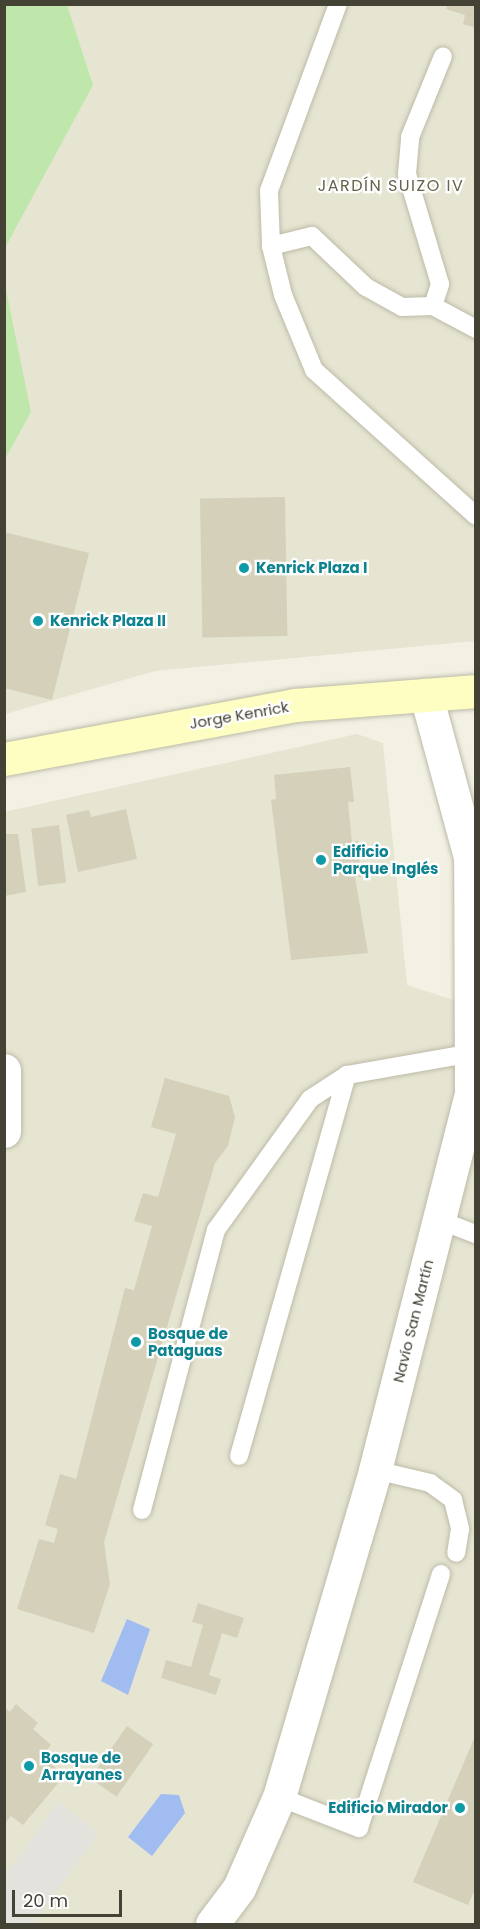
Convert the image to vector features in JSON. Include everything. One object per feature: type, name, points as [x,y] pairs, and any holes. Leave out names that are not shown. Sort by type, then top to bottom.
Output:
[{"type":"main road","name":"Jorge Kenrick","points":[[4,759],[296,705],[476,691]]},
{"type":"street","name":"Navío San Martín","points":[[212,1924],[239,1888],[279,1797],[375,1470],[471,1093],[473,1053],[470,857],[426,695]]},
{"type":"street","points":[[4,1070],[4,1131]]},
{"type":"lane","points":[[338,4],[269,190],[271,246],[283,295],[314,370],[476,516]]},
{"type":"lane","points":[[433,306],[440,284],[407,174],[410,137],[443,56]]},
{"type":"lane","points":[[271,246],[312,236],[366,287],[402,307],[433,306],[476,329]]},
{"type":"lane","points":[[142,1510],[216,1230],[310,1099],[347,1075],[473,1053]]},
{"type":"lane","points":[[239,1456],[347,1075]]},
{"type":"lane","points":[[439,1220],[476,1234]]},
{"type":"lane","points":[[375,1470],[430,1483],[453,1500],[460,1529],[456,1552]]},
{"type":"lane","points":[[279,1797],[359,1828],[441,1574]]},
{"type":"shaded area","points":[[5,5],[475,5],[475,641],[155,671],[5,714]]},
{"type":"shaded area","points":[[357,734],[383,743],[407,985],[475,1007],[475,1924],[5,1924],[4,812]]},
{"type":"shaded area","points":[[58,1802],[98,1834],[33,1924],[5,1924],[5,1877]]},
{"type":"green space","points":[[5,4],[67,5],[93,85],[5,248]]},
{"type":"green space","points":[[5,285],[31,412],[4,459]]},
{"type":"water","points":[[127,1619],[150,1629],[128,1695],[101,1681]]},
{"type":"water","points":[[161,1794],[179,1795],[185,1813],[152,1856],[128,1837]]},
{"type":"building","points":[[448,4],[476,4],[476,28],[463,24],[465,15],[446,9]]},
{"type":"building","name":"Kenrick Plaza I","points":[[285,497],[287,636],[202,637],[200,498]]},
{"type":"building","name":"Kenrick Plaza II","points":[[4,532],[89,553],[52,700],[4,688]]},
{"type":"building","name":"Edificio Parque Inglés","points":[[350,767],[354,802],[348,802],[352,842],[358,841],[361,877],[355,877],[368,953],[291,960],[271,800],[276,799],[274,775]]},
{"type":"building","points":[[126,809],[137,859],[78,872],[66,815],[89,810],[91,817]]},
{"type":"building","points":[[59,825],[66,883],[38,886],[31,828]]},
{"type":"building","points":[[4,834],[18,834],[26,892],[4,896]]},
{"type":"building","name":"Bosque de Pataguas","points":[[165,1078],[229,1096],[235,1117],[228,1146],[215,1163],[104,1542],[110,1584],[94,1633],[17,1609],[39,1539],[54,1543],[58,1529],[45,1525],[60,1474],[76,1479],[125,1288],[134,1290],[152,1226],[134,1221],[143,1193],[158,1197],[176,1134],[151,1127]]},
{"type":"building","points":[[198,1603],[244,1618],[237,1638],[222,1633],[209,1675],[221,1679],[216,1695],[161,1678],[166,1660],[191,1667],[203,1625],[192,1622]]},
{"type":"building","name":"Bosque de Arrayanes","points":[[16,1704],[38,1723],[33,1729],[51,1745],[41,1756],[65,1775],[23,1825],[11,1816],[4,1824],[4,1707],[10,1712]]},
{"type":"building","points":[[127,1726],[153,1744],[117,1797],[90,1778]]},
{"type":"building","name":"Edificio Mirador","points":[[476,1734],[476,1887],[468,1905],[413,1882]]},
{"type":"place","name":"Kenrick Plaza I","points":[[244,568]]},
{"type":"place","name":"Kenrick Plaza II","points":[[38,621]]},
{"type":"place","name":"Edificio Parque Inglés","points":[[321,860]]},
{"type":"place","name":"Bosque de Pataguas","points":[[136,1342]]},
{"type":"place","name":"Bosque de Arrayanes","points":[[29,1766]]},
{"type":"place","name":"Edificio Mirador","points":[[460,1808]]},
{"type":"district","name":"JARDÍN SUIZO IV","points":[[391,186]]}]
